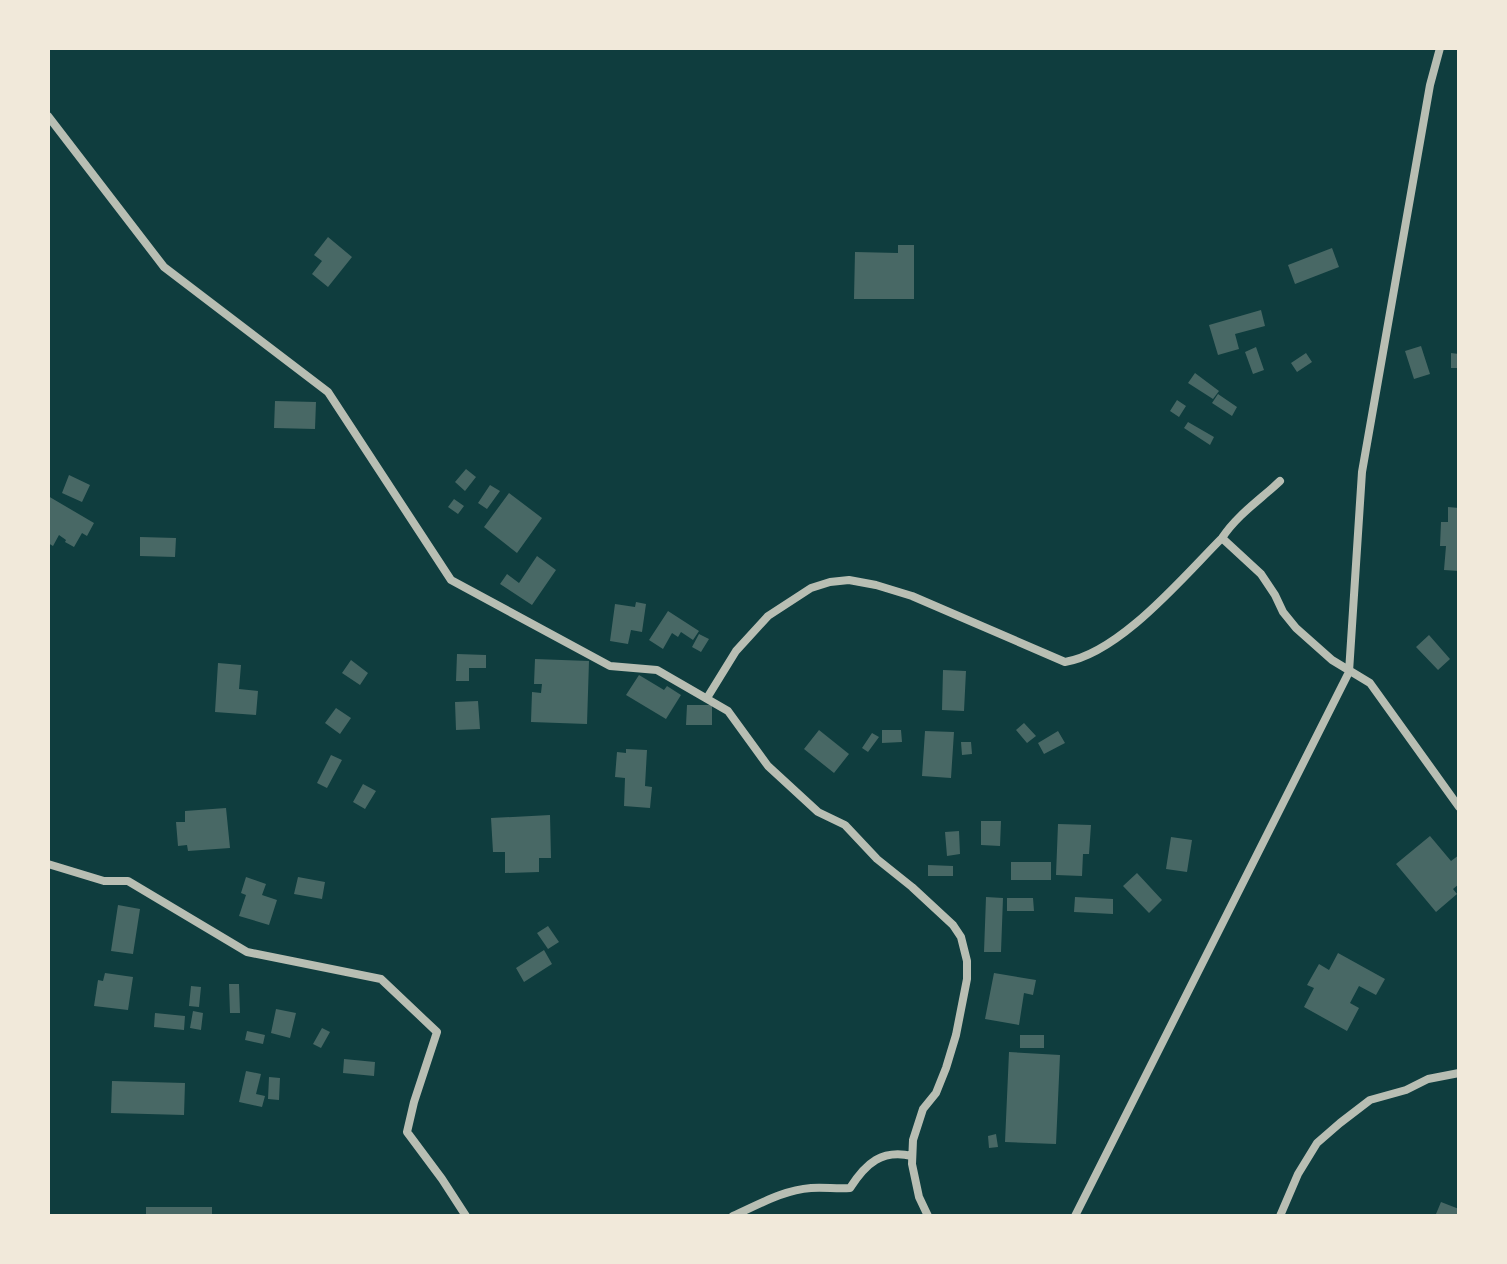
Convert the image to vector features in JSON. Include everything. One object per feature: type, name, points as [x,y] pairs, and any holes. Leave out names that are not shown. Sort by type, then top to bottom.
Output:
[{"type":"street","points":[[1075,1216],[1349,672],[1362,472],[1430,85],[1440,48]]},
{"type":"street","points":[[48,116],[164,267],[328,392],[451,580],[610,666],[657,670],[728,711],[768,766],[818,812],[845,825],[877,859],[953,925],[961,937],[967,961],[967,979],[956,1035],[936,1093],[923,1109],[913,1140],[912,1156],[919,1197],[928,1216]]},
{"type":"street","points":[[707,698],[736,651],[768,616],[811,588],[849,580],[912,596],[1065,662],[1078,660],[1092,654],[1138,621],[1242,514],[1280,481]]},
{"type":"street","points":[[1222,538],[1261,574],[1283,612],[1312,644],[1349,672],[1370,683],[1459,807]]},
{"type":"street","points":[[48,864],[104,881],[128,881],[247,952],[381,979],[437,1032],[407,1132],[466,1216]]},
{"type":"street","points":[[1280,1216],[1298,1174],[1317,1143],[1340,1123],[1370,1100],[1406,1090],[1428,1079],[1459,1073]]},
{"type":"street","points":[[733,1216],[795,1191],[850,1188],[859,1174],[883,1156],[899,1153],[912,1156]]},
{"type":"building","points":[[328,237],[352,257],[328,287],[312,274],[322,261],[314,255]]},
{"type":"building","points":[[898,245],[914,245],[914,299],[854,299],[855,252],[898,253]]},
{"type":"building","points":[[1332,248],[1339,267],[1295,284],[1288,265]]},
{"type":"building","points":[[1261,310],[1265,326],[1235,334],[1239,349],[1218,355],[1209,325]]},
{"type":"building","points":[[1421,346],[1430,374],[1414,379],[1405,351]]},
{"type":"building","points":[[1256,347],[1264,370],[1253,374],[1245,352]]},
{"type":"building","points":[[1306,353],[1312,362],[1297,372],[1291,363]]},
{"type":"building","points":[[1451,353],[1459,354],[1459,368],[1451,368]]},
{"type":"building","points":[[1195,373],[1219,391],[1213,399],[1188,383]]},
{"type":"building","points":[[1218,394],[1237,407],[1232,416],[1212,403]]},
{"type":"building","points":[[1177,400],[1186,406],[1179,417],[1170,411]]},
{"type":"building","points":[[275,401],[316,402],[315,429],[274,428]]},
{"type":"building","points":[[1188,422],[1214,437],[1210,445],[1184,428]]},
{"type":"building","points":[[466,469],[476,477],[465,491],[455,482]]},
{"type":"building","points":[[69,475],[90,485],[82,502],[62,493]]},
{"type":"building","points":[[490,485],[500,491],[487,509],[478,503]]},
{"type":"building","points":[[509,493],[542,518],[517,553],[484,527]]},
{"type":"building","points":[[48,496],[94,523],[87,536],[82,533],[74,547],[59,535],[53,546],[48,543]]},
{"type":"building","points":[[454,499],[464,506],[458,514],[448,507]]},
{"type":"building","points":[[1448,507],[1459,508],[1459,571],[1444,570],[1446,546],[1440,546],[1441,522],[1448,522]]},
{"type":"building","points":[[140,537],[176,538],[175,557],[140,556]]},
{"type":"building","points":[[537,556],[556,570],[532,605],[500,584],[507,574],[519,583]]},
{"type":"building","points":[[636,602],[646,604],[642,632],[631,630],[628,644],[610,641],[615,604],[635,607]]},
{"type":"building","points":[[668,611],[699,631],[693,640],[681,632],[678,637],[672,633],[663,649],[649,640]]},
{"type":"building","points":[[699,634],[709,639],[701,652],[692,647]]},
{"type":"building","points":[[1429,635],[1450,659],[1438,670],[1416,647]]},
{"type":"building","points":[[457,654],[486,655],[486,668],[469,668],[469,681],[456,681]]},
{"type":"building","points":[[535,659],[589,661],[587,724],[531,722],[532,692],[541,693],[542,684],[534,684]]},
{"type":"building","points":[[351,660],[368,673],[360,685],[342,673]]},
{"type":"building","points":[[218,663],[241,665],[239,689],[258,691],[256,715],[215,712]]},
{"type":"building","points":[[943,670],[966,671],[964,711],[942,710]]},
{"type":"building","points":[[639,675],[664,690],[667,686],[681,695],[666,719],[626,695]]},
{"type":"building","points":[[478,701],[480,729],[456,730],[455,702]]},
{"type":"building","points":[[687,705],[712,705],[712,725],[686,725]]},
{"type":"building","points":[[336,708],[351,718],[340,734],[325,723]]},
{"type":"building","points":[[1024,723],[1036,736],[1027,743],[1016,730]]},
{"type":"building","points":[[819,730],[849,754],[834,773],[804,749]]},
{"type":"building","points":[[882,730],[901,730],[902,742],[882,743]]},
{"type":"building","points":[[925,731],[954,732],[951,778],[922,776]]},
{"type":"building","points":[[1058,731],[1065,743],[1044,754],[1038,743]]},
{"type":"building","points":[[872,733],[879,737],[868,752],[862,748]]},
{"type":"building","points":[[961,742],[971,742],[972,754],[962,755]]},
{"type":"building","points":[[626,749],[647,750],[645,786],[652,787],[650,808],[624,806],[625,778],[615,777],[617,752],[626,753]]},
{"type":"building","points":[[331,755],[342,760],[327,788],[317,783]]},
{"type":"building","points":[[363,784],[376,791],[365,809],[353,802]]},
{"type":"building","points":[[226,808],[230,848],[188,851],[187,845],[178,846],[176,822],[185,822],[185,811]]},
{"type":"building","points":[[550,815],[551,858],[539,858],[539,872],[505,873],[505,852],[493,852],[491,818]]},
{"type":"building","points":[[981,821],[1001,821],[1000,846],[981,845]]},
{"type":"building","points":[[1058,824],[1091,825],[1089,854],[1083,854],[1082,876],[1056,875]]},
{"type":"building","points":[[959,831],[960,854],[947,856],[945,832]]},
{"type":"building","points":[[1430,836],[1451,861],[1459,855],[1459,884],[1453,889],[1457,894],[1436,912],[1396,864]]},
{"type":"building","points":[[1171,837],[1192,840],[1187,872],[1166,869]]},
{"type":"building","points":[[1011,862],[1051,862],[1051,880],[1011,880]]},
{"type":"building","points":[[928,865],[953,866],[953,876],[928,876]]},
{"type":"building","points":[[1137,873],[1162,900],[1149,913],[1123,886]]},
{"type":"building","points":[[246,877],[266,884],[262,895],[277,900],[269,925],[239,916],[246,895],[241,893]]},
{"type":"building","points":[[298,877],[325,882],[322,899],[294,894]]},
{"type":"building","points":[[986,897],[1003,898],[1001,952],[984,952]]},
{"type":"building","points":[[1075,897],[1113,899],[1113,914],[1074,912]]},
{"type":"building","points":[[1007,898],[1033,898],[1034,911],[1007,911]]},
{"type":"building","points":[[118,905],[140,909],[133,954],[111,951]]},
{"type":"building","points":[[548,926],[559,942],[548,949],[537,933]]},
{"type":"building","points":[[544,950],[552,964],[524,982],[516,968]]},
{"type":"building","points":[[1338,953],[1385,979],[1376,995],[1359,986],[1350,1003],[1359,1008],[1347,1031],[1304,1007],[1314,988],[1307,985],[1319,964],[1329,970]]},
{"type":"building","points":[[105,973],[133,977],[128,1010],[94,1006],[98,980],[103,981]]},
{"type":"building","points":[[994,973],[1036,980],[1033,995],[1024,993],[1019,1025],[985,1019]]},
{"type":"building","points":[[229,984],[239,984],[240,1013],[230,1013]]},
{"type":"building","points":[[191,986],[201,987],[199,1007],[189,1006]]},
{"type":"building","points":[[276,1009],[296,1013],[290,1038],[271,1033]]},
{"type":"building","points":[[193,1011],[203,1013],[201,1030],[190,1028]]},
{"type":"building","points":[[155,1013],[185,1016],[184,1030],[154,1027]]},
{"type":"building","points":[[322,1028],[330,1032],[321,1048],[313,1044]]},
{"type":"building","points":[[247,1031],[265,1035],[263,1044],[245,1040]]},
{"type":"building","points":[[1020,1035],[1044,1035],[1044,1048],[1020,1048]]},
{"type":"building","points":[[1009,1052],[1060,1055],[1056,1144],[1005,1142]]},
{"type":"building","points":[[344,1059],[375,1062],[374,1076],[343,1073]]},
{"type":"building","points":[[246,1071],[261,1074],[256,1094],[265,1096],[262,1107],[239,1102]]},
{"type":"building","points":[[269,1077],[280,1078],[279,1100],[268,1099]]},
{"type":"building","points":[[112,1081],[185,1083],[184,1115],[111,1113]]},
{"type":"building","points":[[996,1134],[998,1147],[989,1148],[988,1136]]},
{"type":"building","points":[[1441,1202],[1459,1209],[1459,1216],[1436,1214]]},
{"type":"building","points":[[146,1207],[212,1207],[212,1216],[146,1216]]}]
